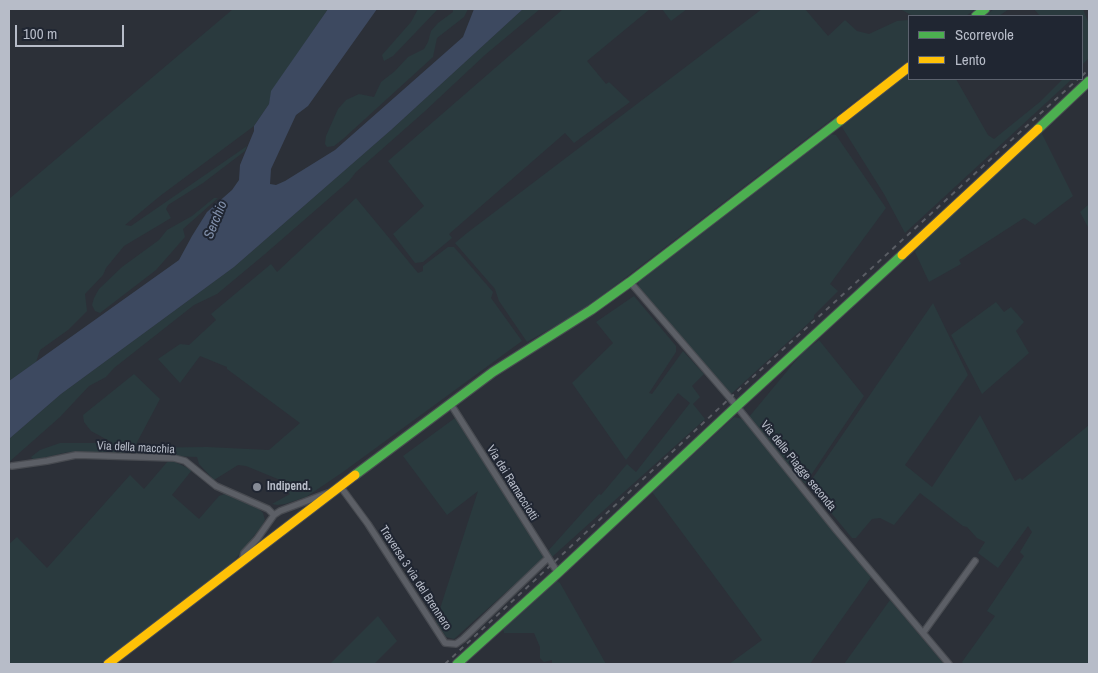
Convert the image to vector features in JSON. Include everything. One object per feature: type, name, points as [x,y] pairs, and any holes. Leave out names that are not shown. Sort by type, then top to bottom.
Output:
[{"type":"main road","points":[[108,664],[450,403],[493,372],[592,310],[630,282],[908,68]]},
{"type":"main road","points":[[460,664],[737,406],[909,250],[1089,81]]},
{"type":"street","name":"Via delle Piagge seconda","points":[[630,282],[737,406],[949,664]]},
{"type":"street","name":"Via dei Ramacciotti","points":[[450,403],[558,573]]},
{"type":"street","name":"Via della macchia","points":[[12,466],[76,455],[174,458],[184,461],[216,486],[268,509],[274,515]]},
{"type":"street","points":[[242,563],[244,553],[257,539],[274,515],[338,488]]},
{"type":"street","name":"Traversa 3 via del Brennero","points":[[338,488],[368,524],[445,643],[456,644],[463,639],[548,558]]},
{"type":"street","points":[[923,633],[975,561]]},
{"type":"shaded area","points":[[233,9],[328,9],[272,91],[269,104],[254,126],[160,196],[125,225],[131,226],[247,146],[245,151],[203,183],[168,205],[166,209],[171,218],[124,246],[106,268],[103,275],[85,294],[87,311],[68,330],[40,350],[36,362],[9,381],[9,199]]},
{"type":"shaded area","points":[[418,9],[438,9],[393,56],[384,61],[382,55],[411,22]]},
{"type":"shaded area","points":[[453,9],[468,9],[464,17],[437,38],[433,57],[343,139],[334,146],[327,147],[325,144],[326,136],[338,109],[346,100],[359,94],[374,97],[381,82],[408,57],[424,49],[431,31],[453,12]]},
{"type":"shaded area","points":[[523,9],[540,9],[486,54],[356,172],[349,181],[265,254],[217,294],[194,305],[114,368],[106,377],[89,386],[60,417],[9,462],[9,439],[61,394],[234,267],[391,130]]},
{"type":"shaded area","points":[[563,9],[650,9],[587,61],[606,84],[609,82],[630,102],[574,143],[565,133],[449,234],[452,238],[423,262],[415,263],[393,234],[424,206],[388,161]]},
{"type":"shaded area","points":[[662,9],[687,9],[671,21]]},
{"type":"shaded area","points":[[762,9],[805,9],[828,36],[845,20],[857,31],[869,34],[897,21],[908,20],[908,61],[582,311],[527,342],[499,301],[495,289],[455,243]]},
{"type":"shaded area","points":[[900,9],[976,9],[967,15],[911,15]]},
{"type":"shaded area","points":[[994,9],[1009,9],[1000,15],[986,15]]},
{"type":"shaded area","points":[[1034,9],[1083,9],[1089,24],[1089,58],[1083,64],[1083,15],[1039,15]]},
{"type":"shaded area","points":[[908,73],[908,80],[957,80],[988,135],[994,139],[1041,101],[1062,80],[1071,80],[905,233],[884,194],[840,124]]},
{"type":"shaded area","points":[[1040,130],[1073,196],[1035,225],[1024,218],[959,260],[961,264],[929,282],[915,252],[918,247]]},
{"type":"shaded area","points":[[830,134],[836,135],[886,208],[830,284],[838,291],[814,315],[814,318],[730,395],[638,286],[639,281]]},
{"type":"shaded area","points":[[214,198],[218,198],[183,229],[185,237],[156,270],[100,313],[95,311],[92,305],[99,289],[122,267],[159,240],[167,230],[192,216]]},
{"type":"shaded area","points":[[356,198],[418,273],[423,271],[423,266],[448,247],[454,247],[493,292],[491,298],[522,341],[343,472],[306,497],[285,504],[272,504],[290,494],[282,487],[285,482],[246,466],[238,465],[214,480],[199,464],[197,457],[68,452],[34,460],[31,457],[40,450],[60,443],[113,443],[91,431],[84,422],[83,415],[134,374],[160,399],[134,448],[207,447],[269,450],[300,423],[227,369],[227,367],[200,356],[180,383],[158,359],[180,344],[189,345],[216,320],[211,314],[271,264],[277,272]]},
{"type":"shaded area","points":[[1089,204],[1089,229],[1080,212]]},
{"type":"shaded area","points":[[634,296],[676,346],[676,352],[649,393],[652,394],[683,351],[704,374],[692,386],[700,397],[693,404],[705,419],[552,557],[548,551],[599,494],[601,495],[627,464],[636,472],[690,403],[678,393],[626,460],[572,383],[613,343],[596,322]]},
{"type":"shaded area","points":[[996,302],[1004,312],[1011,307],[1024,322],[1016,331],[1029,353],[982,394],[951,335]]},
{"type":"shaded area","points":[[933,303],[968,375],[905,465],[932,487],[980,415],[1015,481],[1020,478],[1022,480],[1089,425],[1089,664],[964,664],[962,662],[995,616],[987,611],[1024,556],[1020,552],[1032,532],[1028,526],[998,568],[978,553],[985,542],[977,538],[967,527],[963,526],[920,493],[894,525],[880,518],[872,519],[856,538],[852,538],[808,485]]},
{"type":"shaded area","points":[[819,340],[864,396],[805,484],[749,417],[802,353]]},
{"type":"shaded area","points":[[734,417],[743,419],[872,576],[810,664],[729,664],[762,640],[652,492]]},
{"type":"shaded area","points":[[455,418],[545,557],[454,639],[446,637],[436,621],[478,491],[447,515],[403,456]]},
{"type":"shaded area","points":[[168,461],[175,462],[192,470],[172,495],[199,519],[219,496],[225,494],[259,509],[263,513],[265,520],[262,526],[232,563],[100,664],[9,664],[9,544],[17,537],[47,568],[130,475],[144,489]]},
{"type":"shaded area","points":[[556,580],[560,583],[606,664],[552,664],[552,660],[544,662],[540,658],[540,647],[534,633],[504,633],[503,628]]},
{"type":"shaded area","points":[[890,600],[944,664],[844,664]]},
{"type":"shaded area","points":[[378,616],[397,641],[374,664],[330,664]]},
{"type":"water","name":"Serchio","points":[[328,9],[377,9],[308,106],[296,115],[271,169],[270,184],[276,185],[285,181],[335,150],[463,37],[474,9],[523,9],[391,130],[234,267],[61,394],[9,439],[9,381],[179,260],[207,212],[232,190],[239,180],[240,165],[254,131],[254,126],[269,104],[271,91]]},
{"type":"railway","points":[[1083,75],[1089,69]]},
{"type":"railway","points":[[445,664],[730,398],[1077,80]]},
{"type":"traffic: fast","points":[[977,15],[985,9]]},
{"type":"traffic: fast","points":[[1038,129],[1089,81]]},
{"type":"traffic: fast","points":[[355,475],[493,372],[591,310],[630,282],[841,120]]},
{"type":"traffic: fast","points":[[457,664],[902,255]]},
{"type":"traffic: slow","points":[[841,120],[908,68]]},
{"type":"traffic: slow","points":[[902,255],[1038,129]]},
{"type":"traffic: slow","points":[[108,664],[355,475]]},
{"type":"place","name":"Indipend.","points":[[257,487]]}]
